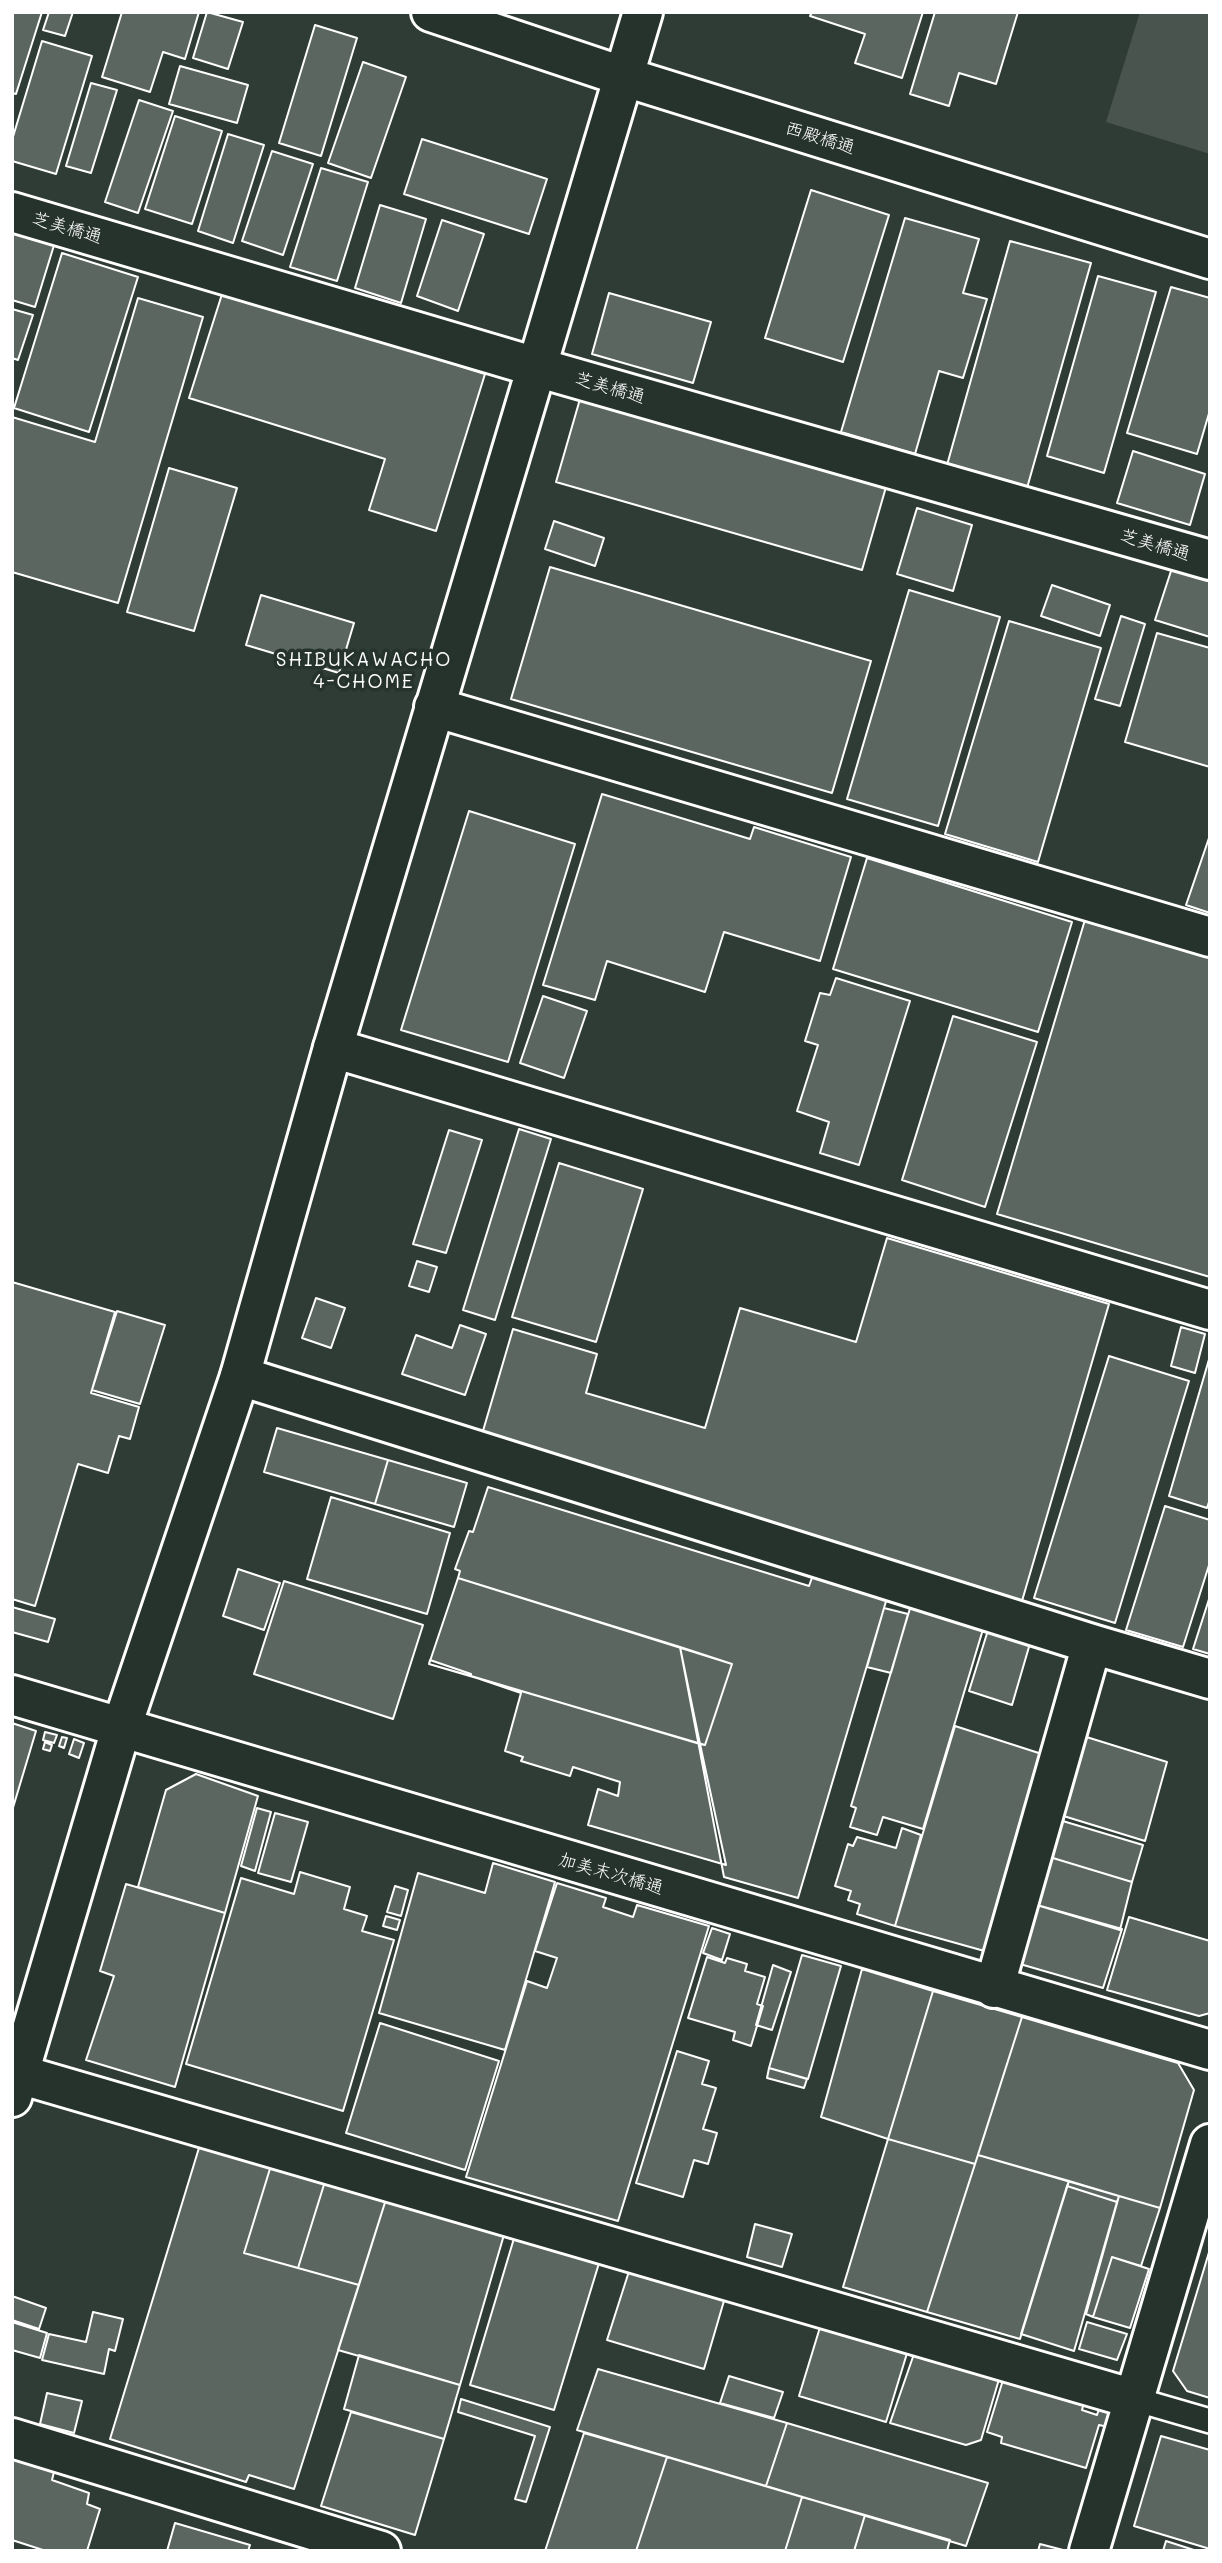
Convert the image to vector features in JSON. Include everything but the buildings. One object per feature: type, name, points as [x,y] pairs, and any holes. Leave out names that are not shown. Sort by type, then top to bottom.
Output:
[{"type":"street","name":"西殿橋通","points":[[431,12],[625,78],[1210,259]]},
{"type":"street","points":[[643,12],[333,1048],[240,1376],[121,1730],[14,2081],[1134,2399]]},
{"type":"street","name":"芝美橋通","points":[[12,212],[536,367],[1210,560]]},
{"type":"street","points":[[434,707],[1210,937]]},
{"type":"street","points":[[333,1048],[1210,1310]]},
{"type":"street","points":[[240,1376],[1210,1679]]},
{"type":"street","points":[[994,1988],[1092,1644]]},
{"type":"street","name":"加美末次橋通","points":[[12,1695],[121,1730],[1210,2050]]},
{"type":"street","points":[[1089,2551],[1210,2144]]},
{"type":"street","points":[[12,2438],[381,2551]]},
{"type":"lane","points":[[1134,2399],[1210,2421]]},
{"type":"shaded area","points":[[1140,12],[1210,12],[1210,154],[1106,122]]},
{"type":"district","name":"SHIBUKAWACHO 4-CHOME","points":[[364,671]]}]
